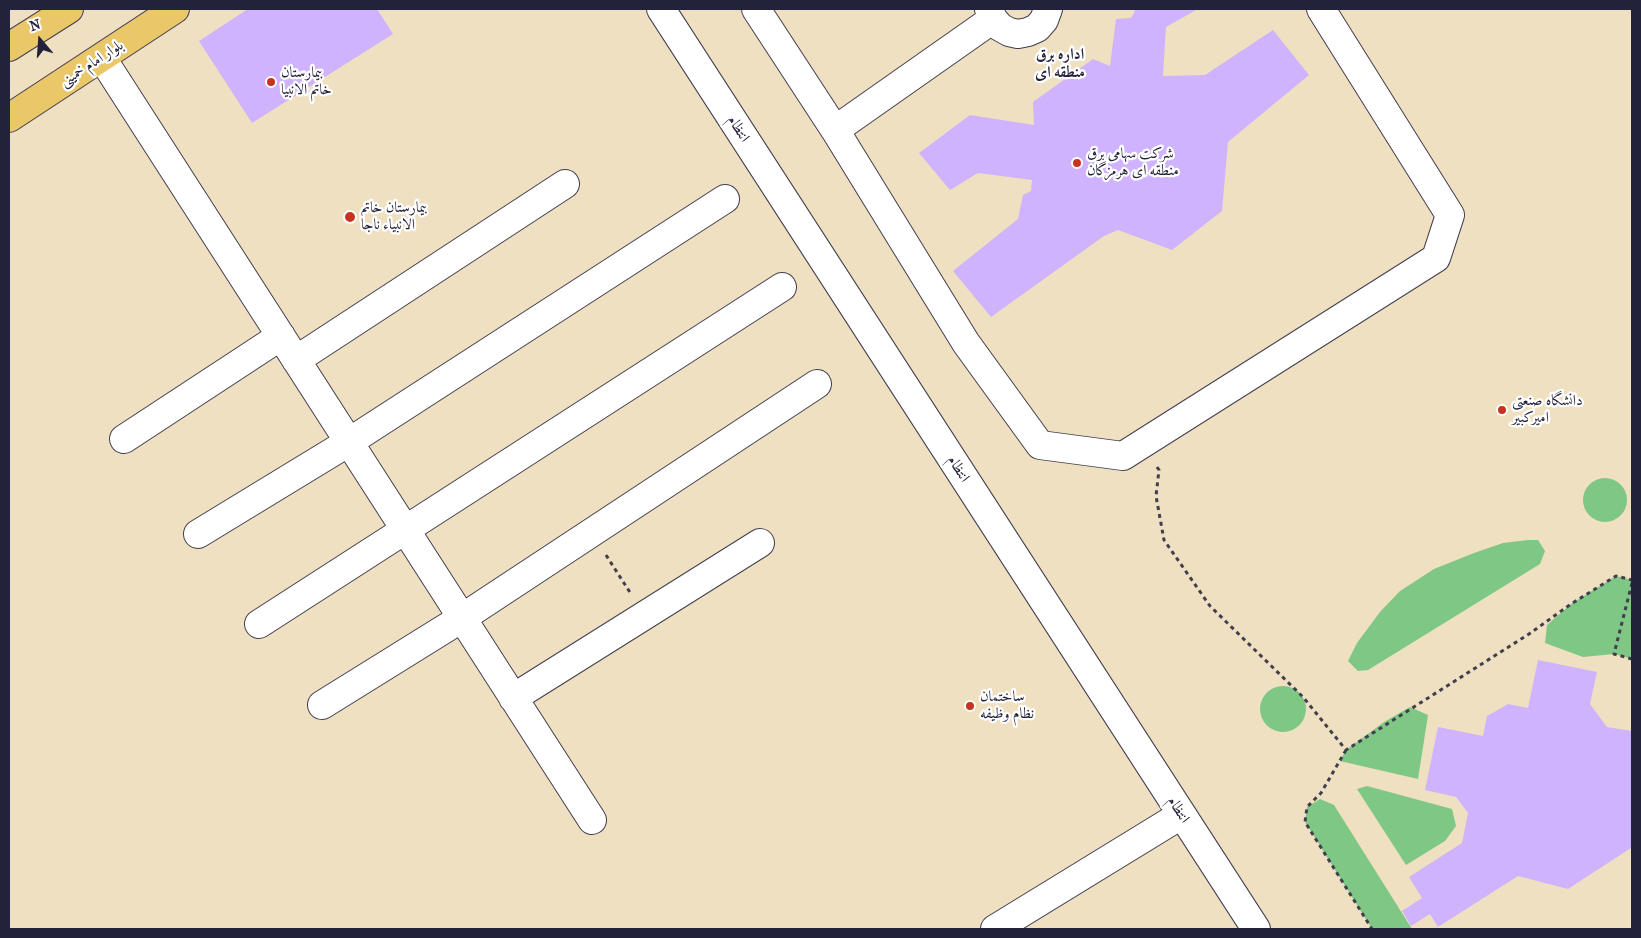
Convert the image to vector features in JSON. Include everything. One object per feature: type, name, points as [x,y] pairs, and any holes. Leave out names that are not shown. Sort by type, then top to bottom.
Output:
[{"type":"main road","points":[[9,47],[47,18],[68,9]]},
{"type":"main road","name":"بلوار امام خمینی","points":[[9,118],[175,9]]},
{"type":"street","name":"انتظام","points":[[661,9],[1256,929]]},
{"type":"street","points":[[756,9],[835,130],[966,342],[1040,445],[1124,456],[1436,258],[1450,215],[1321,9]]},
{"type":"street","points":[[835,130],[991,14],[1000,27],[1008,32],[1018,34],[1037,28],[1044,20],[1048,9]]},
{"type":"street","points":[[102,58],[592,820]]},
{"type":"street","points":[[296,360],[565,184]]},
{"type":"street","points":[[198,534],[349,442],[725,200]]},
{"type":"street","points":[[259,624],[782,287]]},
{"type":"street","points":[[124,439],[281,336]]},
{"type":"street","points":[[322,705],[462,618],[817,384]]},
{"type":"street","points":[[513,698],[760,543]]},
{"type":"street","points":[[995,929],[1181,815]]},
{"type":"path","points":[[1144,443],[1159,470],[1156,496],[1164,540],[1210,606],[1303,697],[1346,750]]},
{"type":"path","points":[[592,532],[645,615]]},
{"type":"path","points":[[1372,929],[1305,822],[1308,807],[1321,793],[1346,750],[1529,634],[1571,604],[1616,576],[1632,582],[1614,654],[1632,658]]},
{"type":"green space","points":[[1605,478],[1617,482],[1623,488],[1627,500],[1623,512],[1617,518],[1605,522],[1593,518],[1587,512],[1583,500],[1587,488],[1593,482]]},
{"type":"green space","points":[[1538,540],[1545,551],[1540,564],[1368,670],[1358,671],[1348,661],[1357,643],[1380,612],[1400,591],[1434,569],[1474,553],[1503,543]]},
{"type":"green space","points":[[1616,576],[1632,580],[1632,659],[1614,654],[1583,657],[1545,643],[1547,625],[1571,604]]},
{"type":"green space","points":[[1283,686],[1296,690],[1302,696],[1306,709],[1302,722],[1296,728],[1283,732],[1270,728],[1264,722],[1260,709],[1264,696],[1270,690]]},
{"type":"green space","points":[[1410,707],[1428,715],[1418,779],[1340,761],[1346,750],[1384,722]]},
{"type":"green space","points":[[1367,786],[1452,809],[1456,826],[1445,841],[1406,865],[1357,789]]},
{"type":"green space","points":[[1320,799],[1334,805],[1412,929],[1372,929],[1305,822],[1307,807]]},
{"type":"building","name":"بیمارستان خاتم الانبیا","points":[[248,9],[377,9],[393,34],[252,123],[199,41]]},
{"type":"building","name":"شرکت سهامی برق منطقه ای هرمزگان","points":[[1133,9],[1198,9],[1166,27],[1163,76],[1205,75],[1273,30],[1309,75],[1228,142],[1222,211],[1172,250],[1118,230],[1104,236],[991,317],[953,271],[1018,219],[1023,195],[1031,191],[1032,180],[978,173],[950,190],[919,153],[970,115],[1034,125],[1033,102],[1093,59],[1110,66],[1116,19],[1131,18],[1135,11]]},
{"type":"building","points":[[1538,660],[1597,672],[1590,704],[1607,727],[1632,731],[1631,848],[1568,889],[1518,876],[1438,927],[1430,914],[1411,926],[1402,911],[1422,898],[1409,877],[1462,843],[1468,813],[1456,797],[1425,790],[1438,727],[1483,736],[1487,716],[1508,704],[1528,708]]},
{"type":"place","name":"بیمارستان خاتم الانبیا","points":[[271,82]]},
{"type":"place","name":"شرکت سهامی برق منطقه ای هرمزگان","points":[[1077,163]]},
{"type":"place","name":"بیمارستان خاتم الانبیاء ناجا","points":[[350,217]]},
{"type":"place","name":"دانشگاه صنعتی امیرکبیر","points":[[1502,410]]},
{"type":"place","name":"ساختمان نظام وظیفه","points":[[970,706]]},
{"type":"district","name":"اداره برق منطقه ای","points":[[1060,64]]}]
